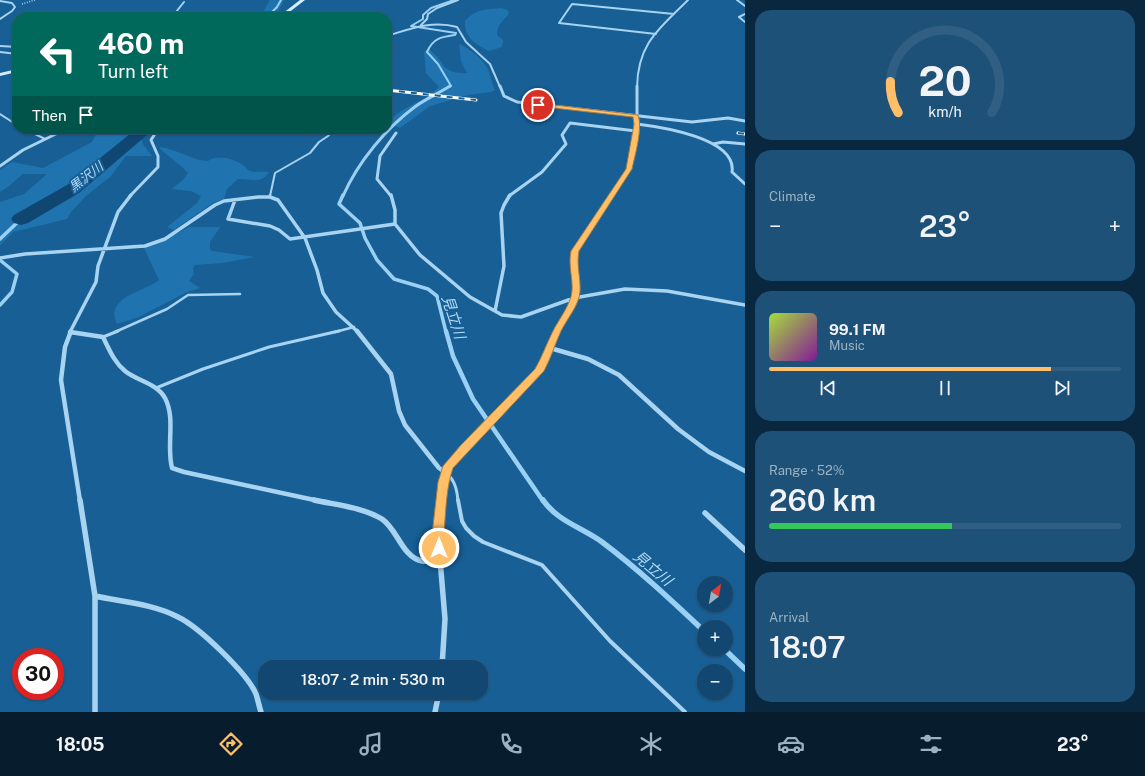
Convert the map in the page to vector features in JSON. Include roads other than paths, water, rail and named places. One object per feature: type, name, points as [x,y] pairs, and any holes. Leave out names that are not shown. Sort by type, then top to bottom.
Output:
[{"type":"main road","points":[[287,12],[303,0]]},
{"type":"main road","points":[[0,75],[12,71]]},
{"type":"street","points":[[420,26],[427,20],[428,14],[437,8],[458,0]]},
{"type":"street","points":[[442,660],[445,619],[438,535],[443,482],[448,466],[539,371],[546,358],[556,332],[574,298],[576,291],[573,259],[575,251],[629,169],[637,124],[636,116],[640,59],[646,47],[656,34],[688,0]]},
{"type":"street","points":[[737,0],[745,6]]},
{"type":"street","points":[[0,1],[12,3],[15,7],[12,11],[0,19]]},
{"type":"street","points":[[176,12],[185,1]]},
{"type":"street","points":[[656,34],[559,23],[572,4],[674,14]]},
{"type":"street","points":[[745,14],[739,17],[745,22]]},
{"type":"street","points":[[392,35],[430,23],[442,23],[457,27],[466,42],[490,64],[504,96],[524,104],[692,122],[728,118],[745,121]]},
{"type":"street","points":[[0,46],[12,47]]},
{"type":"street","points":[[0,52],[12,53]]},
{"type":"street","points":[[495,311],[504,265],[501,218],[503,206],[508,196],[519,187],[534,180],[555,159],[566,144],[562,135],[570,123],[636,131]]},
{"type":"street","points":[[637,124],[683,134],[712,144],[730,158],[733,164],[732,172],[745,184]]},
{"type":"street","points":[[396,133],[380,156],[377,180],[390,191],[396,211],[395,224],[420,255],[470,297],[502,315],[521,318],[574,298],[625,289],[646,289],[745,305]]},
{"type":"street","points":[[0,166],[23,150],[56,134]]},
{"type":"street","points":[[95,712],[95,596],[61,380],[64,353],[70,332],[96,282],[98,266],[118,212],[128,198],[158,167],[158,156],[151,140],[155,134]]},
{"type":"street","points":[[712,144],[723,142],[745,144]]},
{"type":"street","points":[[0,258],[25,254],[145,246],[166,239],[215,205],[224,201],[258,197],[270,197],[278,200],[305,238],[317,270],[323,293],[336,312],[354,327],[391,374],[399,411],[405,425],[439,468],[446,473]]},
{"type":"street","points":[[235,200],[228,219],[268,225],[277,228],[283,236],[290,239],[395,224]]},
{"type":"street","points":[[70,332],[103,337],[118,365],[125,372],[156,388],[165,398],[170,410],[168,460],[172,468],[184,472],[356,509],[377,516],[389,525],[399,537],[407,553],[419,561],[440,560]]},
{"type":"street","points":[[550,348],[569,352],[588,359],[619,376],[678,429],[710,452],[745,471]]},
{"type":"street","points":[[705,513],[745,550]]},
{"type":"street","points":[[95,596],[157,609],[180,617],[209,640],[246,678],[256,694],[261,712]]},
{"type":"street","points":[[435,712],[438,700]]},
{"type":"lane","points":[[0,114],[12,122]]},
{"type":"lane","points":[[35,134],[45,139]]},
{"type":"lane","points":[[270,197],[275,173],[310,153],[319,142],[330,134]]},
{"type":"lane","points":[[103,337],[167,309],[188,295],[240,294]]},
{"type":"lane","points":[[156,388],[203,368],[269,347],[354,327]]},
{"type":"lane","points":[[446,473],[450,476],[456,488],[462,521],[466,528],[474,536],[483,542],[542,565],[610,641],[685,712]]},
{"type":"waterway","name":"黒沢川","points":[[272,12],[281,0]]},
{"type":"waterway","name":"見立川","points":[[449,87],[451,86],[438,64],[427,52],[429,47],[438,39],[455,35],[456,33],[411,26],[423,19],[423,15],[431,8],[454,0]]},
{"type":"waterway","name":"見立川","points":[[392,127],[416,106],[450,86]]},
{"type":"waterway","name":"黒沢川","points":[[21,219],[73,189],[140,134]]},
{"type":"waterway","name":"見立川","points":[[343,196],[349,183],[365,158],[385,134]]},
{"type":"waterway","name":"見立川","points":[[343,195],[339,204],[360,223],[365,238],[377,260],[394,279],[428,289],[437,296],[446,332]]},
{"type":"waterway","points":[[0,239],[21,219]]},
{"type":"waterway","points":[[0,260],[17,274],[12,292],[0,305]]},
{"type":"waterway","name":"見立川","points":[[446,331],[453,356],[473,399],[543,501]]},
{"type":"waterway","name":"見立川","points":[[543,500],[563,519],[602,542],[667,596],[697,624]]},
{"type":"waterway","name":"見立川","points":[[731,656],[745,669]]},
{"type":"railway","points":[[392,91],[476,100]]},
{"type":"railway","points":[[738,133],[745,134]]}]
